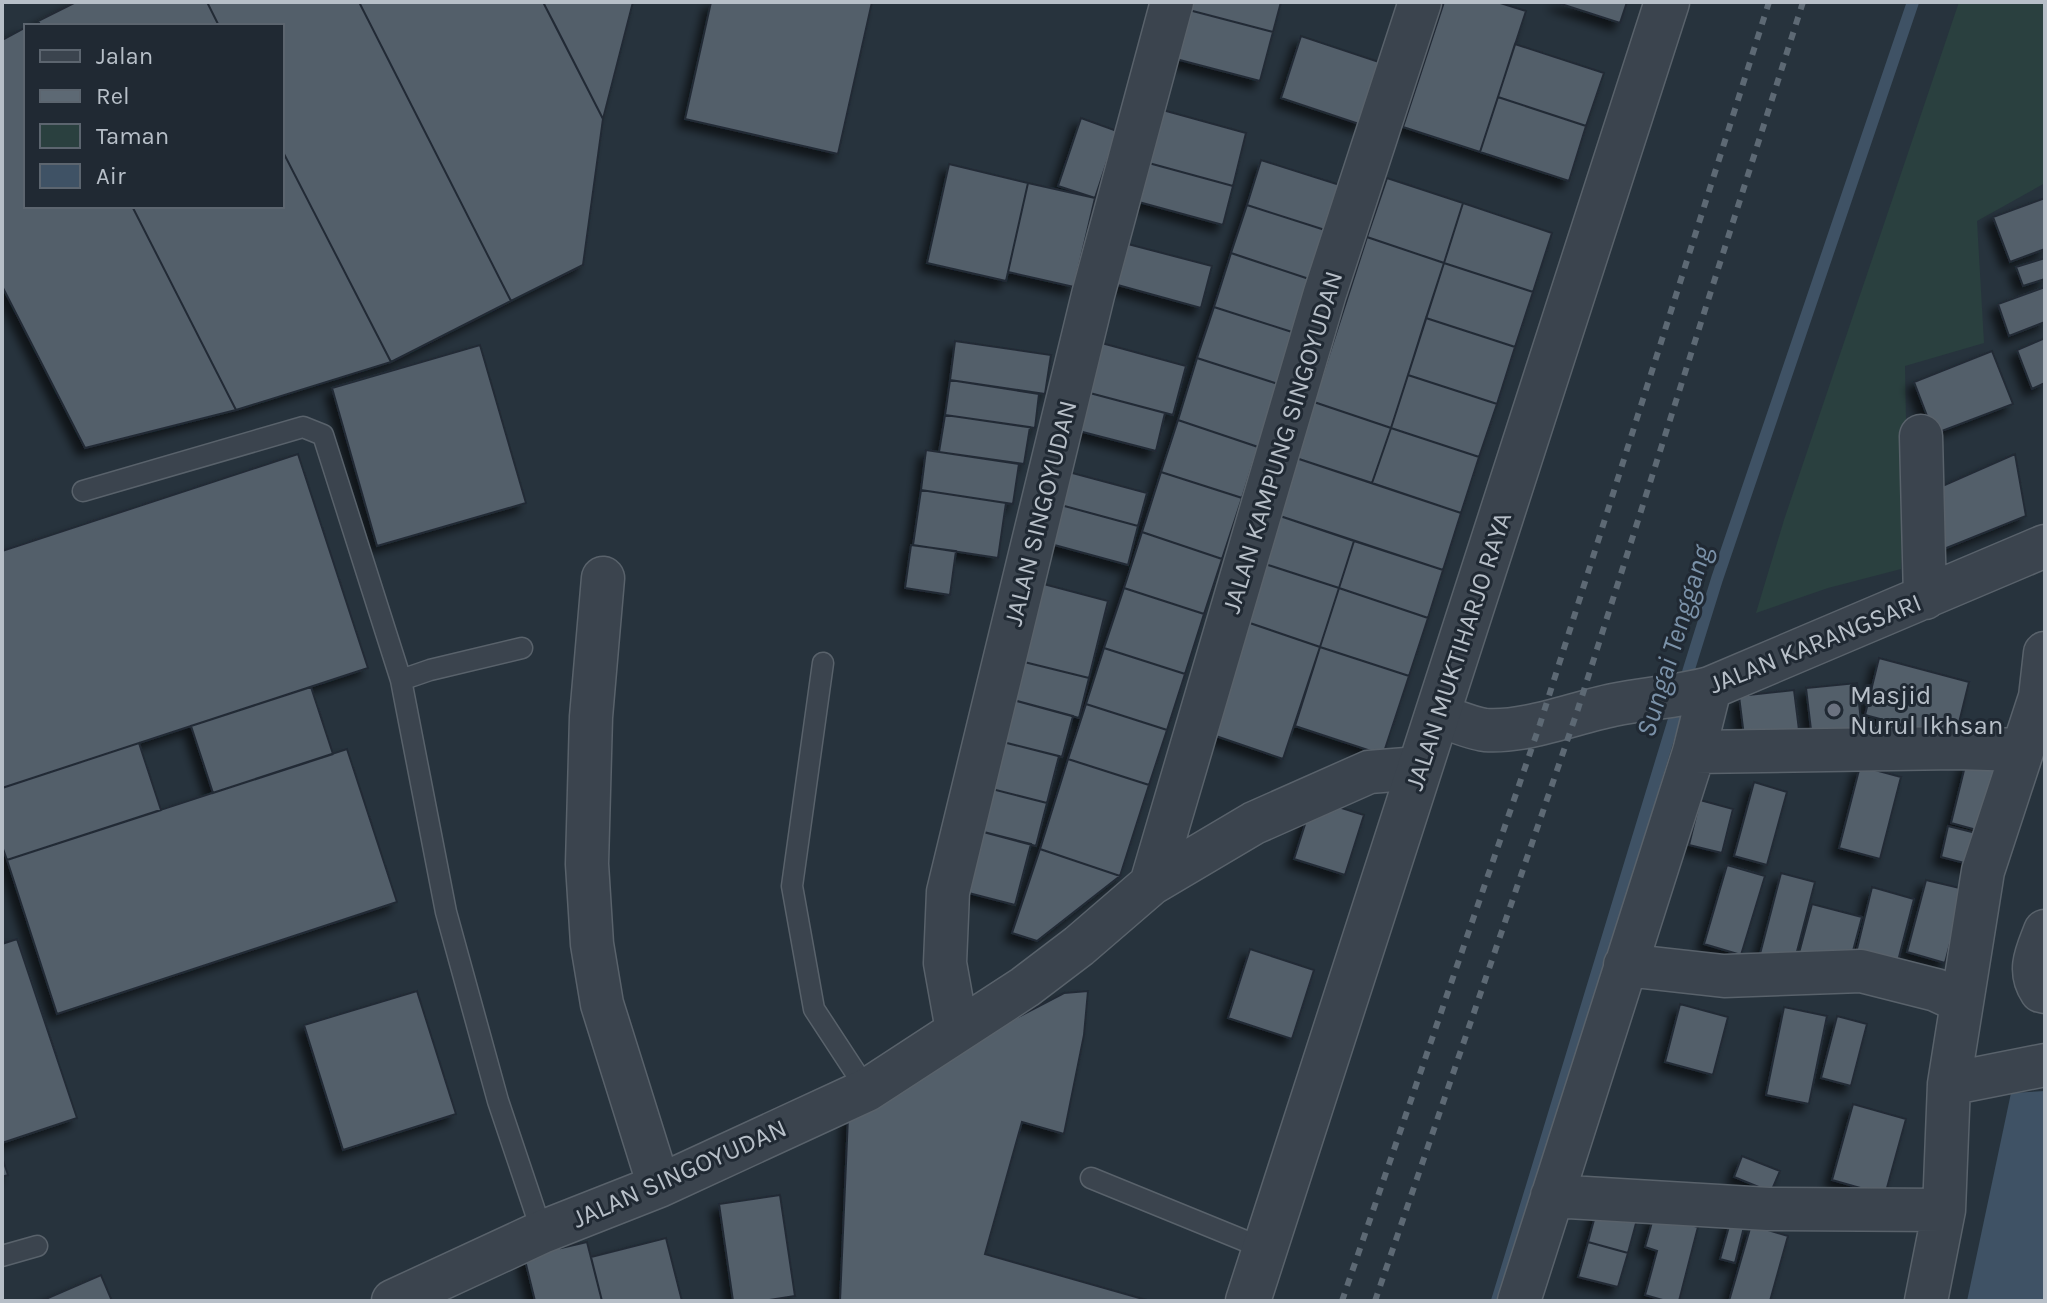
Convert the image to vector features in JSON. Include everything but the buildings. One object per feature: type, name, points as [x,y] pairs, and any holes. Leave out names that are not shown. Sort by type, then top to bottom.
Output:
[{"type":"street","name":"JALAN SINGOYUDAN","points":[[957,1030],[945,963],[948,892],[1093,295],[1172,2]]},
{"type":"street","name":"JALAN KAMPUNG SINGOYUDAN","points":[[1151,884],[1325,293],[1420,2]]},
{"type":"street","name":"JALAN MUKTIHARJO RAYA","points":[[1248,1301],[1667,2]]},
{"type":"street","points":[[1921,436],[1925,598]]},
{"type":"street","name":"JALAN KARANGSARI","points":[[1438,715],[1488,731],[1540,724],[1577,712],[1706,689],[2045,546]]},
{"type":"street","points":[[603,578],[591,717],[587,864],[592,944],[602,1004],[659,1186]]},
{"type":"street","points":[[1926,1301],[1944,1210],[1949,1084],[1983,871],[2040,697],[2045,653]]},
{"type":"street","points":[[1519,1301],[1694,752],[1706,689]]},
{"type":"street","points":[[1694,752],[1956,748],[2022,750]]},
{"type":"street","name":"JALAN SINGOYUDAN","points":[[393,1301],[542,1232],[659,1186],[867,1090],[1025,987],[1079,946],[1151,884],[1254,823],[1369,772],[1419,768]]},
{"type":"street","points":[[2045,931],[2033,964],[2035,981],[2045,992]]},
{"type":"street","points":[[1625,965],[1724,976],[1861,971],[1936,990],[1962,1002]]},
{"type":"street","points":[[1949,1084],[2028,1069]]},
{"type":"street","points":[[1552,1196],[1768,1209],[1944,1210]]},
{"type":"lane","points":[[83,491],[303,427],[323,435],[401,680],[446,912],[498,1101],[542,1232]]},
{"type":"lane","points":[[401,680],[522,648]]},
{"type":"lane","points":[[823,663],[792,886],[814,1009],[867,1090]]},
{"type":"lane","points":[[1091,1178],[1265,1249]]},
{"type":"lane","points":[[2,1256],[37,1246]]},
{"type":"green space","points":[[1959,2],[2045,2],[2045,183],[1977,221],[1984,343],[1905,366],[1901,569],[1828,588],[1756,613],[1784,520]]},
{"type":"water","points":[[2045,1091],[2045,1301],[1967,1301],[2011,1093]]},
{"type":"waterway","name":"Sungai Tenggang","points":[[1684,685],[1717,579],[1913,2]]},
{"type":"waterway","name":"Sungai Tenggang","points":[[1497,1301],[1679,703]]},
{"type":"railway","points":[[1342,1301],[1540,724],[1769,2]]},
{"type":"railway","points":[[1375,1301],[1577,712],[1803,2]]},
{"type":"place","name":"Masjid Nurul Ikhsan","points":[[1834,710]]}]
